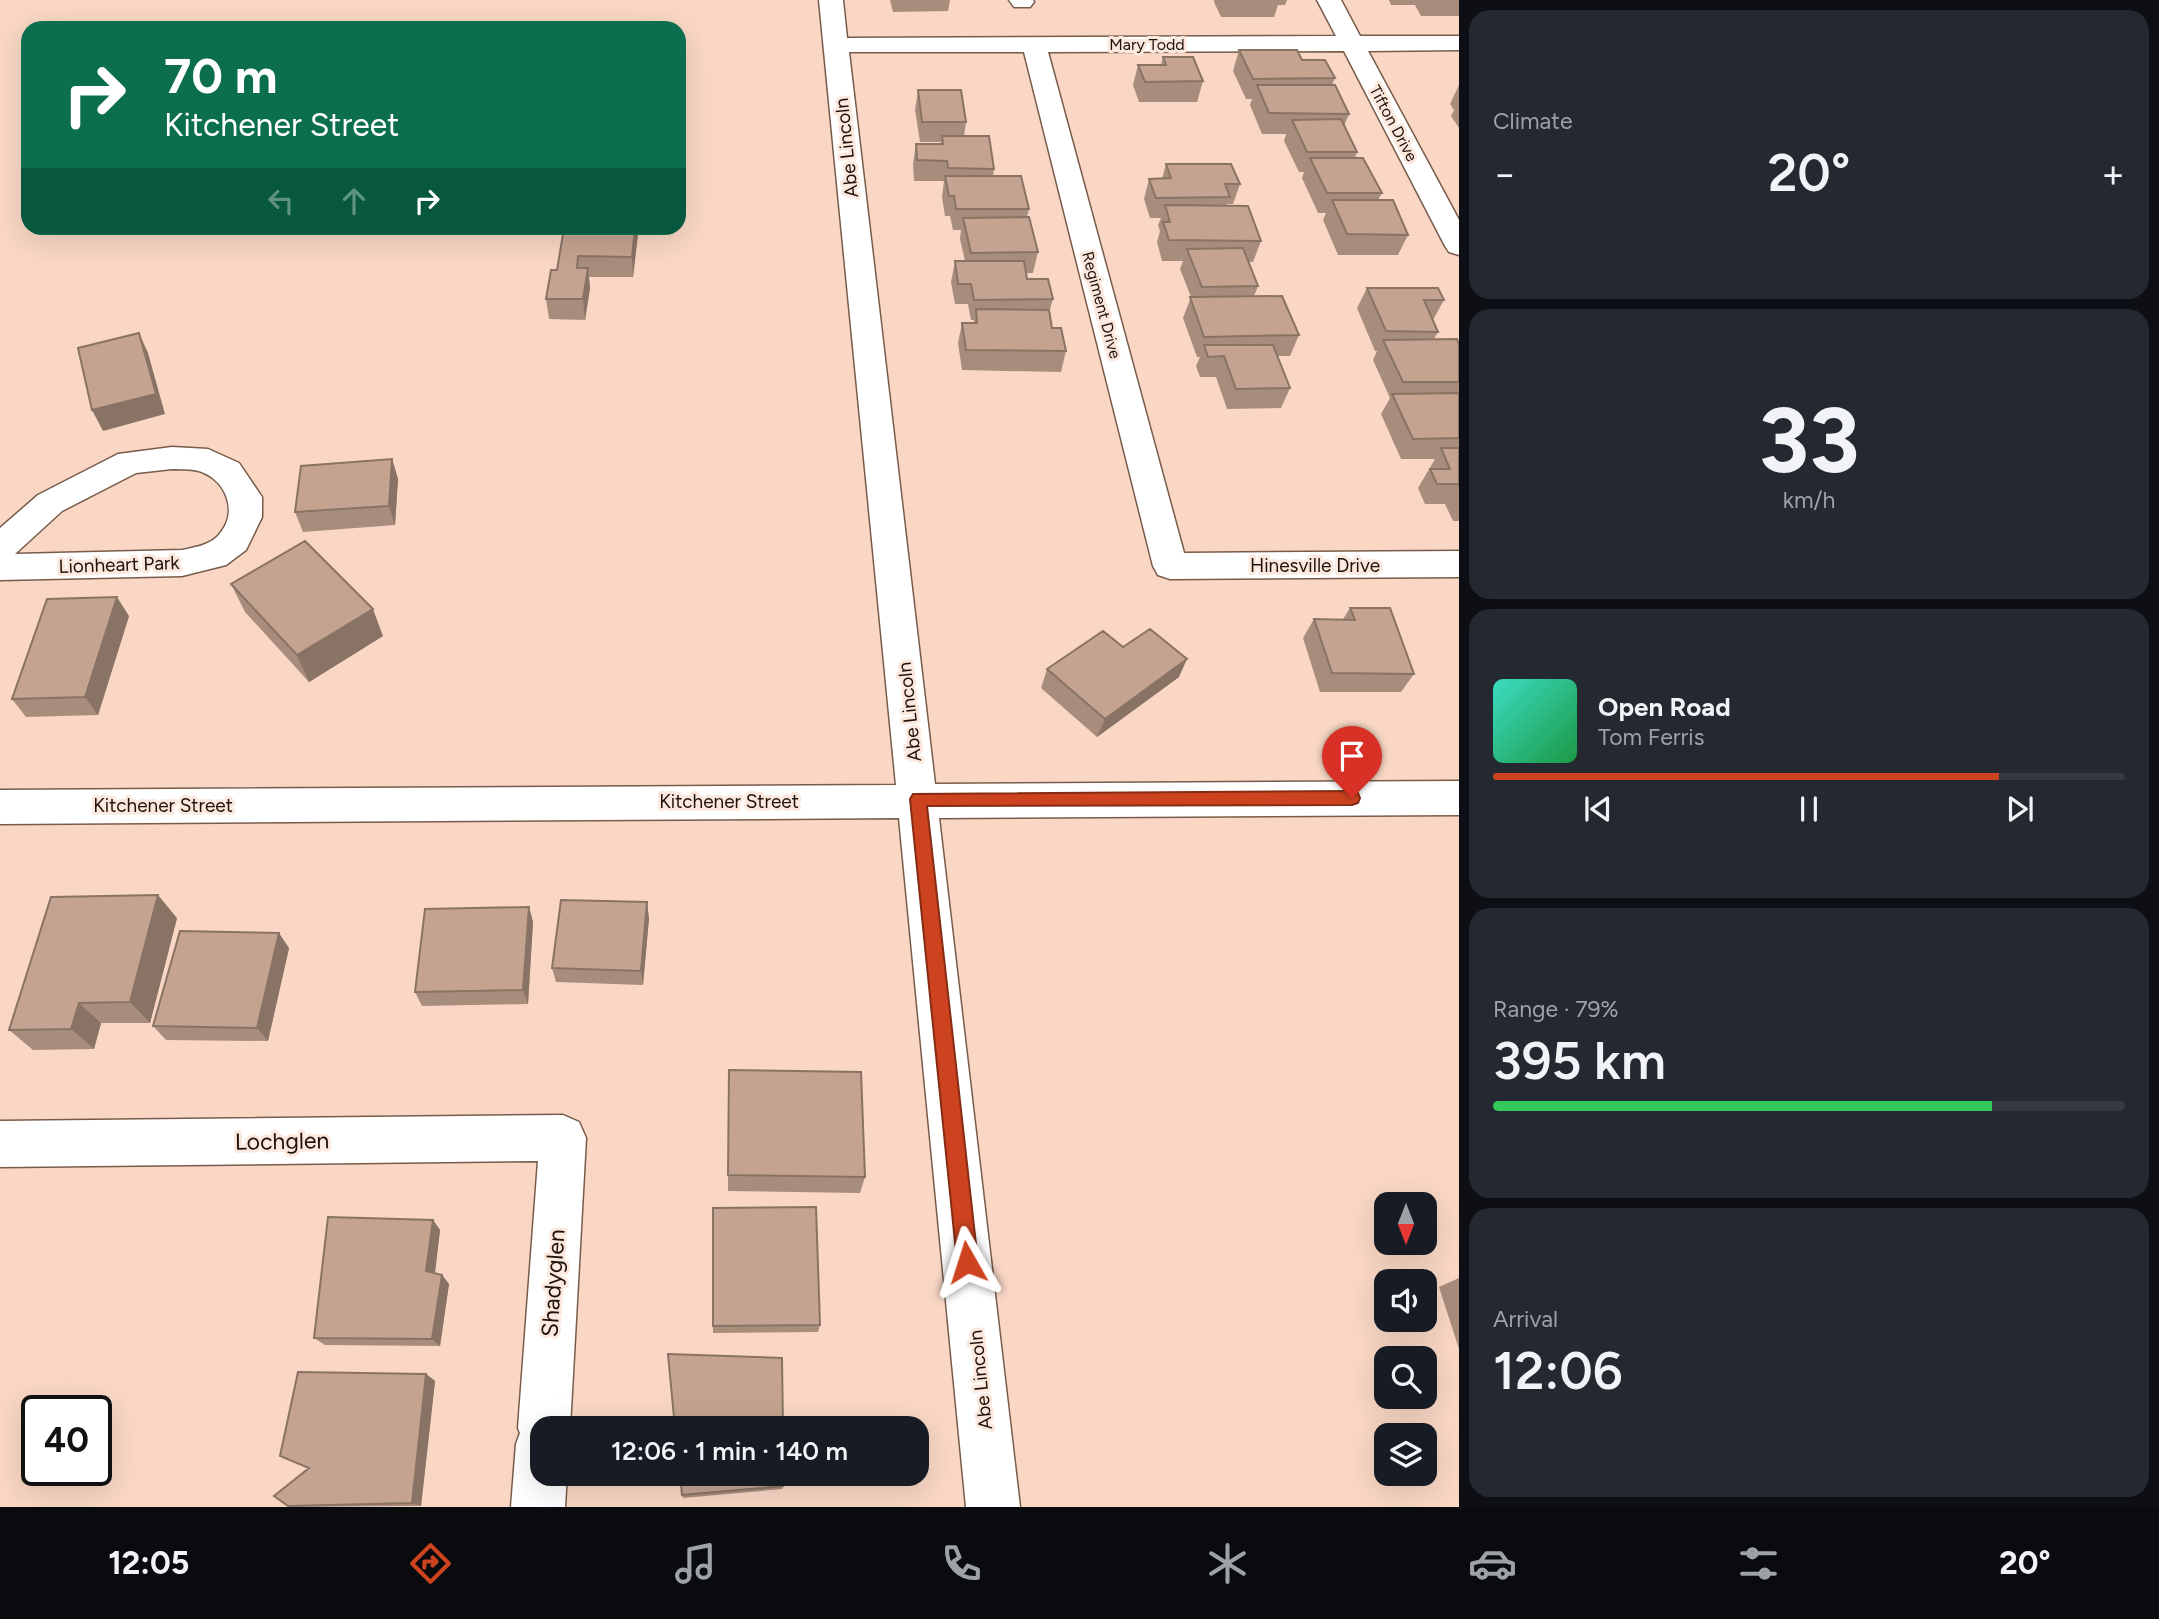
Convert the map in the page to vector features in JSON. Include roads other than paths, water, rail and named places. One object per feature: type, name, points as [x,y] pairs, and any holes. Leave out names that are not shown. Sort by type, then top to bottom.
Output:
[{"type":"street","name":"Abe Lincoln","points":[[831,0],[993,1507]]},
{"type":"street","name":"Tifton Drive","points":[[1329,0],[1459,246]]},
{"type":"street","name":"Mary Todd","points":[[835,45],[1459,43]]},
{"type":"street","name":"Regiment Drive","points":[[1034,44],[1170,566]]},
{"type":"street","name":"Lionheart Park","points":[[0,547],[50,503],[130,462],[172,458],[208,460],[227,471],[246,497],[245,517],[234,541],[214,556],[182,563],[0,567]]},
{"type":"street","name":"Hinesville Drive","points":[[1170,566],[1459,564]]},
{"type":"street","name":"Kitchener Street","points":[[0,807],[918,799],[1459,798]]},
{"type":"street","name":"Lochglen","points":[[0,1144],[563,1138]]},
{"type":"street","name":"Shadyglen","points":[[545,1416],[563,1138]]},
{"type":"street","points":[[538,1507],[539,1486]]}]
